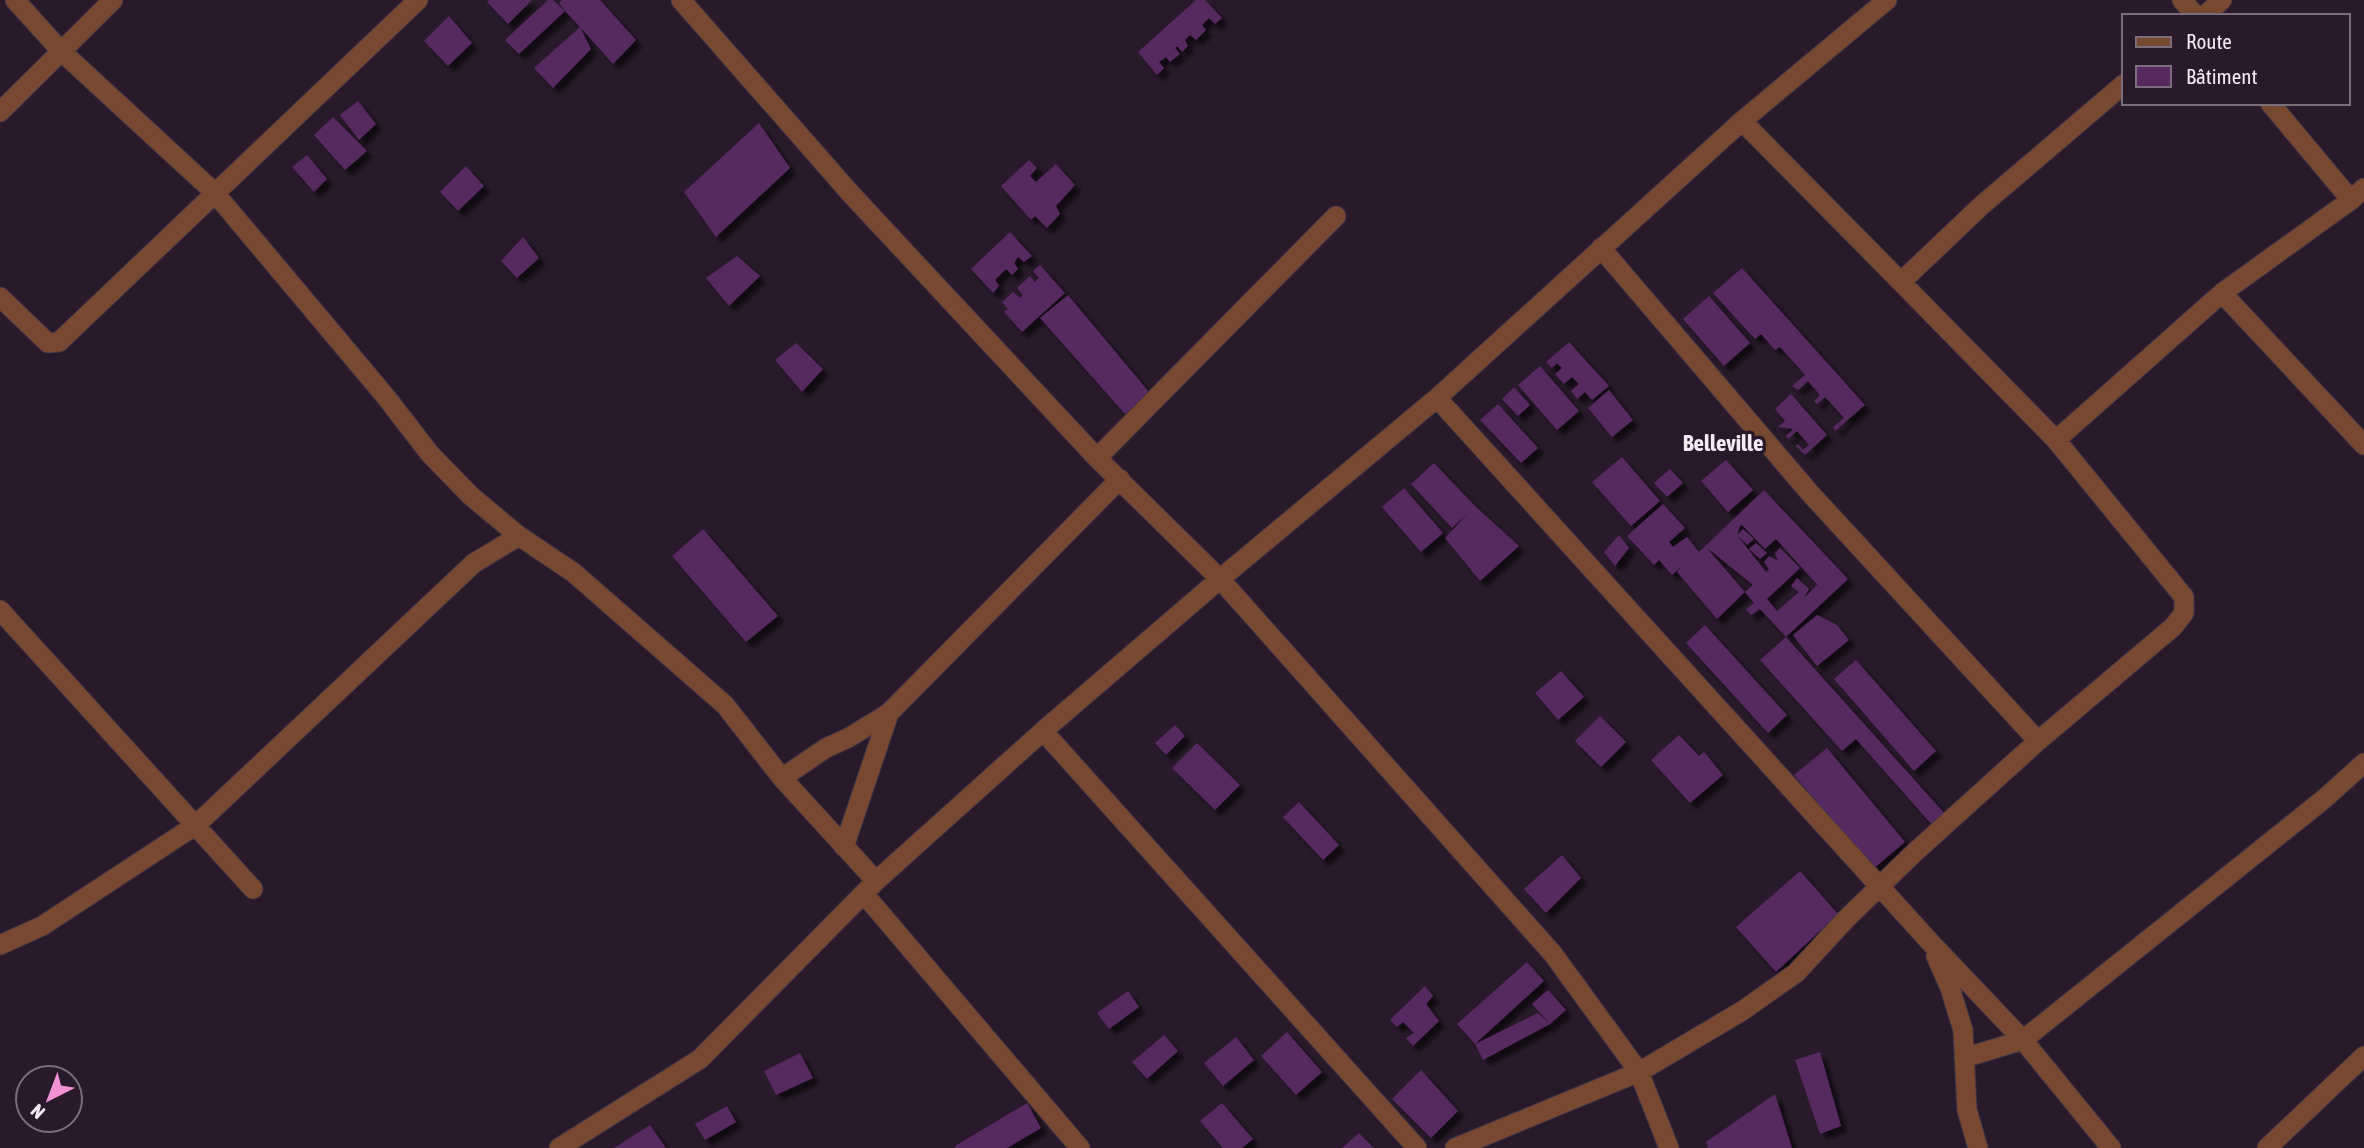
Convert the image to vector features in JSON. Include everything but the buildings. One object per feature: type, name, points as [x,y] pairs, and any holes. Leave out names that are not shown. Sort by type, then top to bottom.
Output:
[{"type":"street","points":[[15,0],[61,51],[214,192],[386,397],[430,454],[471,496],[519,536],[574,573],[725,705],[782,778],[844,847],[870,888],[1080,1148]]},
{"type":"street","points":[[0,112],[113,0]]},
{"type":"street","points":[[0,297],[37,335],[48,342],[59,342],[418,0]]},
{"type":"street","points":[[681,0],[851,194],[1097,458],[1220,579],[1553,954],[1639,1072],[1669,1148]]},
{"type":"street","points":[[559,1148],[700,1059],[870,888],[1043,731],[1437,398],[1742,121],[1887,0]]},
{"type":"street","points":[[2182,0],[2194,14]]},
{"type":"street","points":[[2206,14],[2222,0]]},
{"type":"street","points":[[1901,282],[1982,205],[2122,86]]},
{"type":"street","points":[[2056,440],[2222,293],[2358,194],[2272,105]]},
{"type":"street","points":[[1455,1148],[1639,1072],[1742,1011],[1796,972],[1914,853],[2038,741],[2173,627],[2183,612],[2184,597],[2056,440],[1742,121]]},
{"type":"street","points":[[1097,458],[1336,216]]},
{"type":"street","points":[[1601,248],[1809,492],[2038,741]]},
{"type":"street","points":[[2222,293],[2364,445]]},
{"type":"street","points":[[1437,398],[1930,942],[2023,1040],[2111,1148]]},
{"type":"street","points":[[782,778],[826,748],[889,713],[1119,479]]},
{"type":"street","points":[[0,945],[42,926],[196,825],[474,563],[519,536]]},
{"type":"street","points":[[0,610],[253,888]]},
{"type":"street","points":[[844,847],[889,713]]},
{"type":"street","points":[[1043,731],[1417,1148]]},
{"type":"street","points":[[1964,1058],[2023,1040],[2324,799],[2364,763]]},
{"type":"street","points":[[1930,942],[1964,1030],[1967,1110],[1978,1148]]},
{"type":"street","points":[[2267,1148],[2364,1056]]},
{"type":"district","name":"Belleville","points":[[1723,443]]}]
